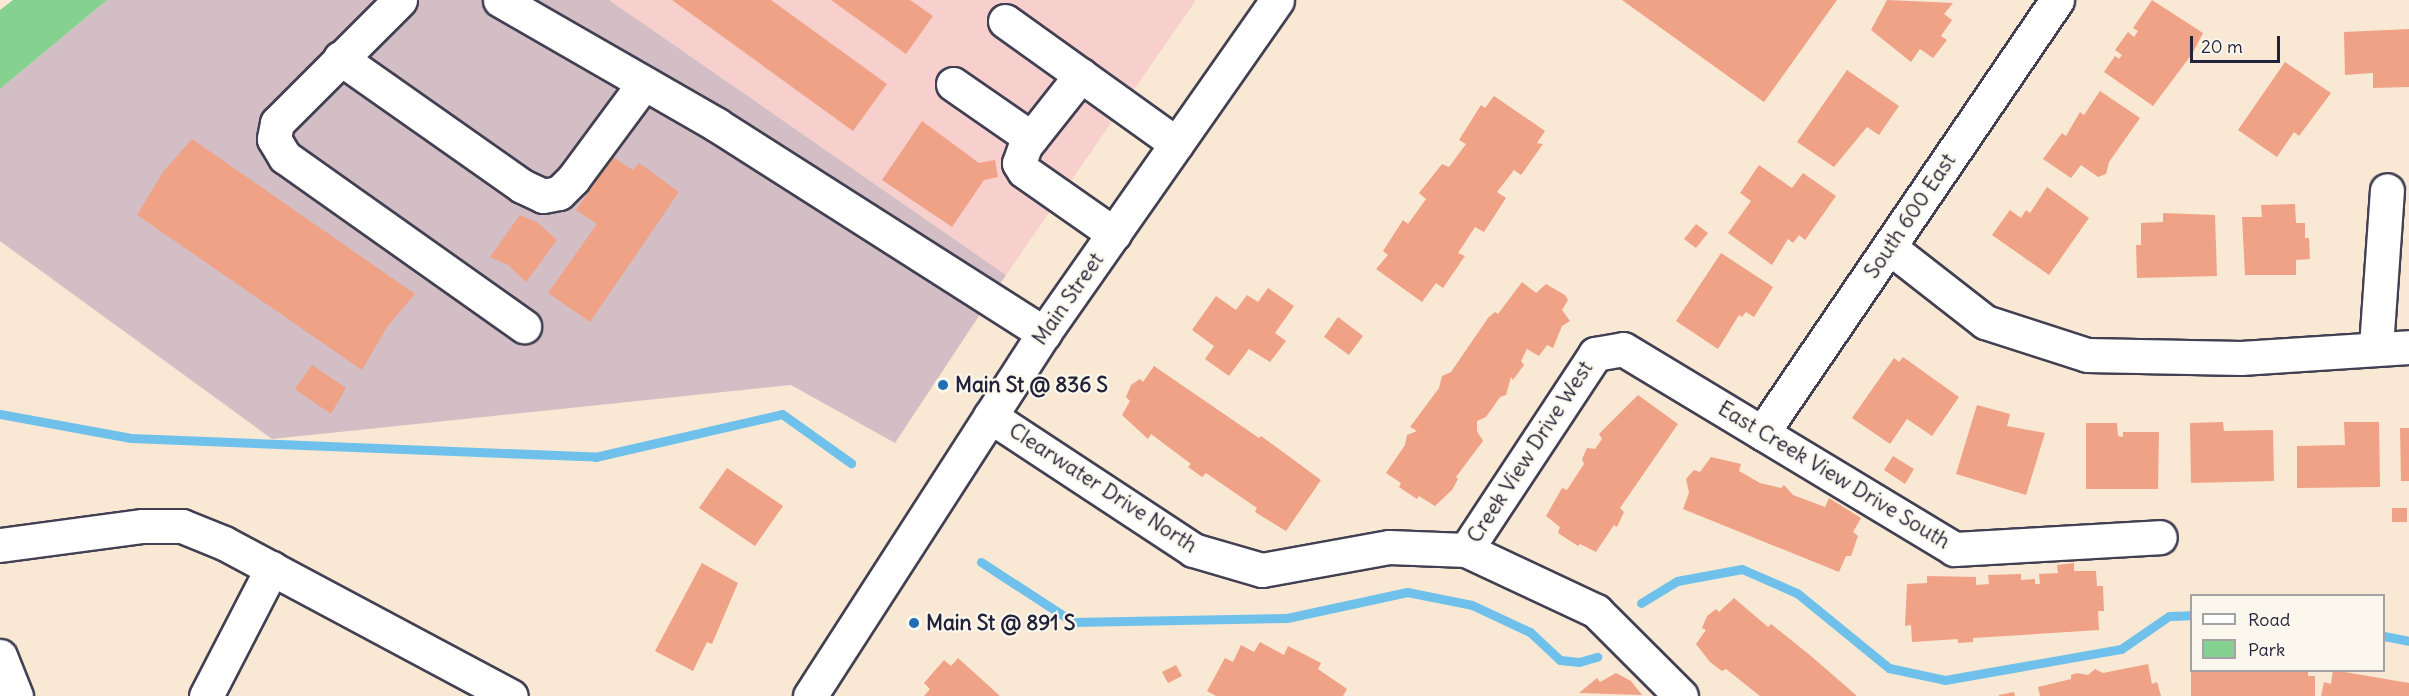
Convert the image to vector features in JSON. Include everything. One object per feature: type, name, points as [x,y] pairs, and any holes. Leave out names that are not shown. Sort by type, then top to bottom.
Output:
[{"type":"street","points":[[400,0],[276,123],[273,139],[285,157],[524,326]]},
{"type":"street","points":[[500,0],[644,82],[1044,333]]},
{"type":"street","name":"Main Street","points":[[810,696],[1044,333],[1277,0]]},
{"type":"street","name":"South 600 East","points":[[1762,433],[2057,0]]},
{"type":"street","points":[[1005,21],[1177,144]]},
{"type":"street","points":[[340,58],[522,186],[543,196],[559,193],[573,179],[644,82]]},
{"type":"street","points":[[1081,75],[1020,154],[1024,171],[1114,234]]},
{"type":"street","points":[[953,84],[1031,138]]},
{"type":"street","points":[[2376,347],[2387,190]]},
{"type":"street","points":[[1889,247],[1985,322],[2087,356],[2241,358],[2376,347],[2409,347]]},
{"type":"street","name":"East Creek View Drive South","points":[[1595,354],[1623,349],[1954,549],[2160,537]]},
{"type":"street","name":"Creek View Drive West","points":[[1466,550],[1595,354]]},
{"type":"street","name":"Clearwater Drive North","points":[[990,416],[1193,550],[1262,570],[1389,547],[1466,550]]},
{"type":"street","points":[[0,545],[143,526],[182,526],[272,568],[511,696]]},
{"type":"street","points":[[1466,550],[1596,611],[1681,696]]},
{"type":"street","points":[[206,696],[272,568]]},
{"type":"street","points":[[0,656],[16,696]]},
{"type":"shaded area","points":[[107,0],[609,0],[1006,275],[895,443],[791,385],[272,439],[0,241],[0,89]]},
{"type":"shaded area","points":[[609,0],[1196,0],[1006,275]]},
{"type":"green space","points":[[13,0],[107,0],[0,89],[0,10]]},
{"type":"building","points":[[672,0],[771,0],[887,84],[853,131]]},
{"type":"building","points":[[831,0],[910,0],[933,16],[906,54]]},
{"type":"building","points":[[1622,0],[1837,0],[1764,102]]},
{"type":"building","points":[[1887,0],[1953,3],[1944,14],[1952,20],[1941,36],[1947,40],[1933,58],[1920,49],[1911,62],[1871,30]]},
{"type":"building","points":[[2152,0],[2203,33],[2192,54],[2153,106],[2104,72],[2115,56],[2119,59],[2122,55],[2115,50],[2128,32],[2134,37],[2138,31],[2133,28]]},
{"type":"building","points":[[2409,29],[2409,87],[2373,88],[2373,73],[2345,75],[2344,32]]},
{"type":"building","points":[[2285,62],[2331,93],[2299,136],[2294,132],[2277,157],[2238,130]]},
{"type":"building","points":[[1847,70],[1899,106],[1879,135],[1867,127],[1834,167],[1797,142]]},
{"type":"building","points":[[2100,91],[2140,118],[2109,162],[2106,174],[2098,177],[2081,165],[2071,178],[2043,159],[2062,133],[2066,136],[2080,112],[2084,115]]},
{"type":"building","points":[[1494,96],[1545,131],[1537,143],[1543,144],[1521,175],[1514,170],[1497,192],[1506,198],[1484,232],[1475,227],[1458,253],[1465,256],[1443,288],[1436,283],[1422,302],[1376,269],[1388,255],[1383,251],[1403,220],[1408,224],[1426,199],[1419,193],[1442,164],[1449,167],[1466,144],[1459,140],[1481,105],[1485,108]]},
{"type":"building","points":[[922,121],[979,163],[995,160],[998,177],[984,180],[952,227],[882,180]]},
{"type":"building","points":[[192,139],[415,294],[387,327],[362,370],[137,215],[163,172]]},
{"type":"building","points":[[613,157],[633,170],[639,163],[679,192],[590,322],[548,293],[597,224],[576,210]]},
{"type":"building","points":[[1759,165],[1792,188],[1803,173],[1836,196],[1805,240],[1799,235],[1793,243],[1788,239],[1772,265],[1728,233],[1751,201],[1740,193]]},
{"type":"building","points":[[2047,187],[2089,218],[2049,275],[1992,235],[2010,210],[2021,218],[2026,210],[2030,213]]},
{"type":"building","points":[[2295,204],[2296,223],[2305,223],[2305,238],[2309,238],[2310,259],[2296,260],[2296,275],[2245,275],[2242,217],[2262,217],[2261,205]]},
{"type":"building","points":[[2163,213],[2215,215],[2217,276],[2137,278],[2136,245],[2141,245],[2141,223],[2163,222]]},
{"type":"building","points":[[520,215],[538,223],[557,240],[526,282],[508,265],[490,257]]},
{"type":"building","points":[[1696,224],[1708,233],[1696,248],[1684,239]]},
{"type":"building","points":[[1721,253],[1773,287],[1754,317],[1746,312],[1742,317],[1739,315],[1718,349],[1676,321]]},
{"type":"building","points":[[1522,282],[1536,293],[1546,284],[1565,295],[1568,300],[1562,310],[1570,321],[1562,326],[1553,348],[1547,345],[1539,356],[1527,349],[1521,361],[1524,365],[1513,380],[1511,377],[1506,395],[1500,397],[1486,417],[1477,421],[1477,431],[1483,441],[1456,477],[1458,479],[1452,490],[1435,506],[1419,496],[1417,499],[1399,487],[1401,483],[1386,473],[1405,445],[1407,435],[1417,431],[1410,427],[1439,388],[1442,376],[1451,372],[1488,318],[1495,312],[1498,314]]},
{"type":"building","points":[[1268,288],[1294,306],[1275,333],[1286,341],[1270,362],[1249,349],[1229,376],[1205,359],[1214,346],[1192,330],[1216,296],[1236,310],[1247,295],[1258,302]]},
{"type":"building","points":[[1338,317],[1363,336],[1349,355],[1324,337]]},
{"type":"building","points":[[1903,357],[1959,397],[1932,436],[1907,419],[1890,444],[1852,418],[1894,358],[1899,362]]},
{"type":"building","points":[[312,365],[346,388],[331,414],[295,389]]},
{"type":"building","points":[[1154,366],[1259,438],[1261,436],[1321,480],[1286,531],[1255,512],[1257,508],[1206,473],[1202,477],[1188,467],[1191,464],[1151,434],[1148,439],[1122,415],[1130,401],[1126,397],[1131,385],[1140,379],[1143,382]]},
{"type":"building","points":[[1638,395],[1678,424],[1620,508],[1624,512],[1617,527],[1614,525],[1596,552],[1580,544],[1578,546],[1558,533],[1560,527],[1546,516],[1562,488],[1567,490],[1584,464],[1582,459],[1587,448],[1595,449],[1602,439],[1599,434]]},
{"type":"building","points":[[1977,405],[2010,414],[2007,426],[2045,433],[2026,495],[1956,474]]},
{"type":"building","points":[[2223,422],[2224,431],[2273,430],[2274,481],[2191,483],[2190,423]]},
{"type":"building","points":[[2344,422],[2379,422],[2380,487],[2297,488],[2297,446],[2345,445]]},
{"type":"building","points":[[2086,423],[2117,423],[2118,436],[2123,437],[2123,432],[2159,432],[2158,489],[2086,489]]},
{"type":"building","points":[[2400,428],[2409,428],[2409,481],[2401,481]]},
{"type":"building","points":[[1893,456],[1914,469],[1905,484],[1884,470]]},
{"type":"building","points":[[1711,457],[1741,464],[1739,471],[1760,483],[1781,488],[1784,485],[1793,495],[1825,507],[1829,498],[1861,518],[1853,532],[1858,536],[1851,556],[1846,556],[1839,572],[1683,509],[1689,493],[1686,479],[1694,470],[1700,472]]},
{"type":"building","points":[[727,468],[783,506],[755,546],[699,508]]},
{"type":"building","points":[[2392,508],[2407,508],[2407,522],[2392,522]]},
{"type":"building","points":[[702,563],[738,583],[712,644],[707,642],[693,671],[655,651]]},
{"type":"building","points":[[2074,563],[2074,571],[2096,571],[2097,586],[2103,586],[2104,611],[2098,611],[2099,630],[1973,638],[1973,642],[1958,643],[1958,639],[1912,642],[1911,625],[1905,626],[1907,584],[1927,583],[1927,576],[1976,577],[1976,585],[1989,584],[1988,575],[2021,574],[2021,580],[2035,579],[2035,584],[2040,584],[2039,574],[2058,573],[2057,565]]},
{"type":"building","points":[[1734,598],[1768,627],[1771,624],[1857,696],[1760,696],[1726,669],[1722,671],[1710,662],[1696,644],[1706,630],[1702,628],[1707,616],[1716,609],[1719,612]]},
{"type":"building","points":[[1260,642],[1284,655],[1288,646],[1321,663],[1318,669],[1347,689],[1343,696],[1216,696],[1207,691],[1225,658],[1233,662],[1241,645],[1254,652]]},
{"type":"building","points":[[958,658],[1000,696],[924,696],[930,689],[924,683],[944,660],[951,666]]},
{"type":"building","points":[[2148,664],[2152,684],[2157,682],[2161,696],[2040,696],[2038,687],[2071,679],[2071,675],[2077,673],[2088,675],[2095,669],[2103,673]]},
{"type":"building","points":[[1176,665],[1182,676],[1168,683],[1162,672]]},
{"type":"building","points":[[2191,672],[2308,672],[2308,676],[2315,676],[2315,696],[2191,696]]},
{"type":"building","points":[[2333,672],[2345,672],[2409,683],[2409,696],[2321,696],[2324,682],[2331,684]]},
{"type":"building","points":[[1616,673],[1631,681],[1642,695],[1579,693],[1597,678],[1600,682]]},
{"type":"building","points":[[2014,692],[2015,696],[1999,696],[1999,695]]},
{"type":"waterway","points":[[0,414],[131,438],[595,457],[782,414],[851,463]]},
{"type":"waterway","points":[[981,562],[1073,622],[1287,618],[1407,592],[1472,605],[1530,632],[1560,660],[1579,662],[1597,657]]},
{"type":"waterway","points":[[1641,603],[1677,581],[1742,569],[1797,593],[1889,668],[1945,680],[2121,649],[2169,616],[2190,615]]},
{"type":"waterway","points":[[2385,636],[2409,641]]},
{"type":"place","name":"Main St @ 836 S","points":[[943,385]]},
{"type":"place","name":"Main St @ 891 S","points":[[914,623]]}]
